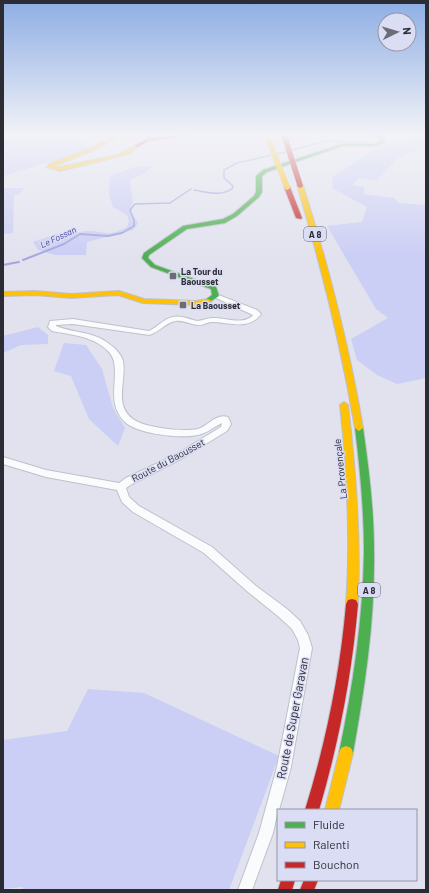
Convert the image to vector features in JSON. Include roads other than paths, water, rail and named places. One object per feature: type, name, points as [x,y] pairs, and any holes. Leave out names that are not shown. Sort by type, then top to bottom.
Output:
[{"type":"main road","points":[[3,294],[35,293],[71,296],[110,293],[125,295],[142,301],[196,303],[210,301],[216,296],[214,288],[207,284],[153,266],[145,258],[146,254],[185,227],[225,221],[235,215],[256,197],[259,192],[261,175]]},
{"type":"main road","name":"A 8","points":[[282,175],[303,228],[320,284],[330,331]]},
{"type":"main road","name":"A 8","points":[[297,175],[330,284],[348,367],[358,424],[366,485],[370,558],[369,600],[364,652],[356,706],[332,809]]},
{"type":"main road","name":"La Provençale","points":[[312,809],[333,731],[343,677],[350,632],[355,575],[353,480],[342,396]]},
{"type":"street","name":"Route du Baousset","points":[[121,488],[129,481],[178,457],[224,429],[227,424],[225,419],[218,420],[206,429],[186,433],[139,428],[131,424],[120,410],[117,393],[119,362],[117,357],[98,340],[87,334],[55,329],[52,327],[53,323],[80,323],[145,333],[158,330],[169,320],[175,318],[198,323],[213,320],[237,323],[256,318],[257,314],[254,312],[216,296]]},
{"type":"street","points":[[3,460],[17,466],[92,484],[121,488]]},
{"type":"street","name":"Route de Super Garavan","points":[[121,488],[125,500],[136,509],[208,550],[296,625],[304,639],[306,648],[284,767],[266,833],[245,890]]},
{"type":"waterway","name":"Le Fossan","points":[[194,190],[214,193],[228,191],[233,188],[232,185],[224,178],[224,175]]},
{"type":"waterway","name":"Le Fossan","points":[[23,260],[64,244],[80,234],[108,236],[122,233],[134,226],[134,220],[130,210],[135,204],[170,203],[191,189]]},
{"type":"waterway","name":"Le Fossan","points":[[3,265],[19,262]]},
{"type":"place","name":"La Tour du Baousset","points":[[173,276]]},
{"type":"place","name":"La Baousset","points":[[183,305]]}]
